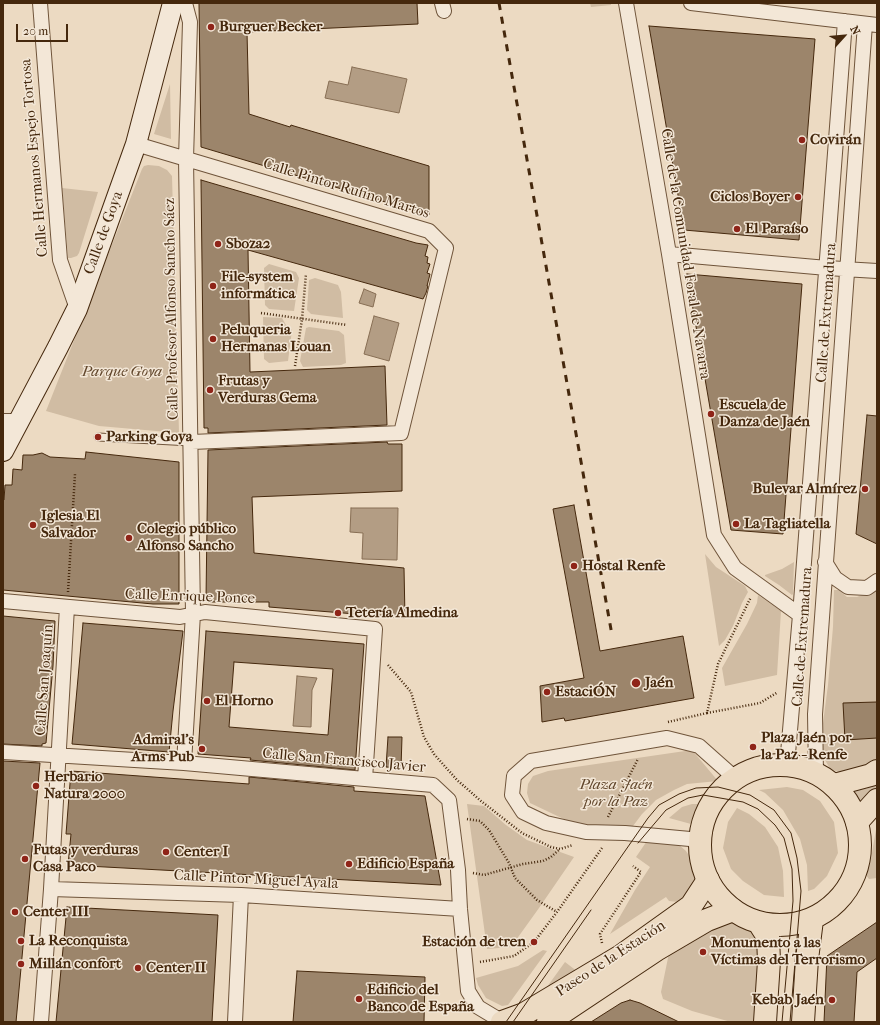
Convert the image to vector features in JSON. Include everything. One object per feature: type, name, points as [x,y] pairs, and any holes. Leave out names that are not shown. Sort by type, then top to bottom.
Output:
[{"type":"main road","points":[[787,765],[802,767],[816,773],[834,785],[848,802],[857,822],[861,847],[856,872],[851,884],[833,906],[812,920],[782,926],[758,923],[733,910],[719,896],[708,880],[702,862],[700,844],[701,830],[705,816],[711,803],[720,792],[735,778],[747,772],[760,767],[787,765]]},
{"type":"main road","points":[[834,785],[870,775],[877,771]]},
{"type":"main road","points":[[857,822],[877,800]]},
{"type":"main road","name":"Paseo de la Estación","points":[[503,1022],[524,1014],[621,956],[691,906],[708,880]]},
{"type":"main road","name":"Paseo de la Estación","points":[[548,1022],[656,950],[707,920],[733,910]]},
{"type":"main road","points":[[803,1022],[807,959],[812,920]]},
{"type":"main road","points":[[758,923],[768,937],[769,961],[765,1022]]},
{"type":"street","name":"Calle Hermanos Espejo Tortosa","points":[[40,3],[60,260],[77,309]]},
{"type":"street","name":"Calle de Goya","points":[[3,451],[11,421],[58,347],[77,309],[136,144],[174,3]]},
{"type":"street","name":"Calle Profesor Alfonso Sancho Sáez","points":[[184,763],[193,614],[192,442],[186,159],[190,22],[185,3]]},
{"type":"street","name":"Calle de la Comunidad Foral de Navarra","points":[[626,3],[669,254],[714,535],[735,568],[800,615]]},
{"type":"street","points":[[699,4],[871,25]]},
{"type":"street","name":"Calle de Extremadura","points":[[787,765],[800,615],[845,21]]},
{"type":"street","name":"Calle de Extremadura","points":[[816,773],[815,714],[825,562],[848,268],[871,25]]},
{"type":"street","points":[[136,144],[186,159]]},
{"type":"street","name":"Calle Pintor Rufino Martos","points":[[186,159],[429,231],[446,248],[401,433],[192,442]]},
{"type":"street","points":[[669,254],[827,268],[877,270]]},
{"type":"street","points":[[825,562],[835,578],[848,587],[867,588],[877,581]]},
{"type":"street","name":"Calle Enrique Ponce","points":[[3,601],[180,617],[205,612],[375,629],[373,654]]},
{"type":"street","name":"Calle San Joaquín","points":[[41,1022],[51,889],[67,607]]},
{"type":"street","points":[[365,779],[373,654]]},
{"type":"street","points":[[700,844],[690,839],[625,833],[586,832],[546,823],[523,812],[512,796],[514,776],[531,761],[667,738],[699,746],[735,778]]},
{"type":"street","name":"Calle San Francisco Javier","points":[[3,752],[184,763],[433,786],[449,800],[458,870],[460,909],[468,991],[478,1007],[503,1022]]},
{"type":"street","name":"Calle Pintor Miguel Ayala","points":[[51,889],[241,895],[460,909]]},
{"type":"street","points":[[235,1022],[241,895]]},
{"type":"lane","points":[[98,437],[192,442]]},
{"type":"path","points":[[295,366],[302,318],[306,274]]},
{"type":"path","points":[[260,313],[347,325]]},
{"type":"path","points":[[67,607],[75,474]]},
{"type":"path","points":[[706,713],[718,664],[752,595]]},
{"type":"path","points":[[373,654],[389,666],[411,692],[424,737],[434,754],[457,780],[481,802],[522,833],[551,847],[560,849]]},
{"type":"path","points":[[664,723],[706,713],[760,703],[775,695],[780,690]]},
{"type":"path","points":[[606,822],[639,756]]},
{"type":"path","points":[[469,819],[480,821],[489,830],[511,868],[515,878],[525,889],[537,900],[557,912]]},
{"type":"path","points":[[476,874],[484,874],[543,861],[551,857],[560,849],[575,845]]},
{"type":"path","points":[[475,963],[514,956],[534,942],[602,848]]},
{"type":"path","points":[[602,943],[600,934],[641,872],[634,866]]},
{"type":"green space","points":[[590,3],[611,3],[611,5],[591,7]]},
{"type":"green space","points":[[170,84],[171,139],[154,134]]},
{"type":"green space","name":"Parque Goya","points":[[144,166],[159,166],[167,170],[172,176],[179,433],[99,426],[46,411],[142,169]]},
{"type":"green space","points":[[62,188],[98,192],[79,253],[77,256],[71,258],[68,258]]},
{"type":"green space","points":[[269,264],[296,272],[299,278],[294,311],[269,309],[265,305],[264,268]]},
{"type":"green space","points":[[315,278],[338,285],[341,292],[343,318],[311,314],[307,310],[309,280]]},
{"type":"green space","points":[[263,317],[282,318],[286,325],[292,330],[288,361],[269,363],[264,359]]},
{"type":"green space","points":[[309,327],[339,331],[344,335],[346,363],[341,365],[303,367],[300,361],[306,328]]},
{"type":"green space","points":[[705,554],[716,567],[745,586],[748,592],[733,626],[725,640],[719,646]]},
{"type":"green space","points":[[794,562],[792,595],[765,575],[782,569]]},
{"type":"green space","points":[[877,588],[877,761],[856,772],[842,773],[830,769],[824,758],[823,747],[823,723],[833,627],[834,590],[839,590],[847,597],[857,597]]},
{"type":"green space","points":[[758,595],[781,611],[777,675],[725,686],[722,668],[747,624],[757,603]]},
{"type":"green space","name":"Plaza Jaén por la Paz","points":[[692,750],[718,781],[687,784],[674,790],[656,800],[642,814],[633,826],[592,826],[570,822],[530,803],[527,793],[528,784],[533,776],[548,771]]},
{"type":"green space","points":[[877,783],[877,790],[861,808],[852,792],[868,788]]},
{"type":"green space","points":[[787,787],[803,790],[820,801],[834,822],[838,853],[827,876],[814,889],[808,891],[807,865],[800,839],[783,810],[765,793],[759,790]]},
{"type":"green space","points":[[467,804],[484,806],[506,825],[527,840],[574,857],[511,947],[487,949]]},
{"type":"green space","points":[[692,804],[699,804],[691,824],[669,818],[682,807]]},
{"type":"green space","points":[[737,808],[749,814],[765,827],[778,847],[783,871],[784,897],[764,895],[743,881],[731,869],[723,848],[728,822]]},
{"type":"green space","points":[[877,824],[877,878],[869,879],[865,874],[870,864]]},
{"type":"green space","points":[[651,835],[678,844],[686,851],[693,862],[696,878],[693,886],[686,896],[678,902],[669,901],[666,897],[610,934],[650,867],[636,857]]},
{"type":"green space","points":[[739,921],[748,926],[757,937],[760,991],[754,1022],[731,1022],[692,1011],[663,999],[661,992],[669,953],[725,922]]},
{"type":"green space","points":[[543,950],[547,951],[508,1005],[502,1006],[486,998],[478,985],[476,978],[518,966]]},
{"type":"green space","points":[[565,962],[578,972],[539,998]]},
{"type":"shaded area","points":[[352,67],[407,79],[399,113],[325,98],[329,81],[348,85]]},
{"type":"shaded area","points":[[364,289],[376,294],[373,307],[359,303]]},
{"type":"shaded area","points":[[374,316],[399,323],[389,361],[364,354]]},
{"type":"shaded area","points":[[351,508],[398,508],[397,560],[362,559],[363,533],[350,532]]},
{"type":"shaded area","points":[[297,676],[317,678],[312,690],[311,727],[293,726]]},
{"type":"building","points":[[199,3],[417,3],[418,24],[247,32],[249,114],[429,166],[429,215],[201,147]]},
{"type":"building","points":[[649,26],[815,39],[799,240],[684,230]]},
{"type":"building","points":[[201,180],[416,243],[428,245],[425,256],[428,257],[427,263],[430,264],[427,273],[430,274],[428,286],[423,299],[248,250],[250,372],[385,366],[387,425],[208,433],[208,428],[204,428]]},
{"type":"building","points":[[687,274],[802,284],[783,534],[731,530]]},
{"type":"building","points":[[867,415],[877,416],[877,544],[856,534]]},
{"type":"building","points":[[387,442],[388,444],[402,444],[402,491],[252,497],[254,553],[404,568],[405,618],[269,607],[269,602],[208,602],[208,599],[206,599],[208,450]]},
{"type":"building","points":[[86,452],[179,462],[179,604],[153,604],[3,590],[3,500],[5,485],[12,485],[13,469],[22,470],[23,455],[42,453],[50,457],[85,459]]},
{"type":"building","points":[[574,505],[600,651],[683,636],[694,698],[565,721],[564,718],[542,722],[540,686],[584,678],[553,509]]},
{"type":"building","points":[[3,616],[55,621],[53,666],[46,743],[42,744],[42,746],[3,744]]},
{"type":"building","points":[[83,623],[183,631],[169,752],[72,744]]},
{"type":"building","points":[[206,631],[364,644],[355,770],[250,760],[251,758],[198,754]],"holes":[[[234,662],[333,669],[328,735],[229,727]]]},
{"type":"building","points":[[877,702],[877,738],[845,740],[843,703]]},
{"type":"building","points":[[388,737],[402,737],[401,768],[386,767]]},
{"type":"building","name":"Center III","points":[[3,761],[40,763],[16,1022],[3,1022]]},
{"type":"building","points":[[71,771],[249,784],[249,777],[354,787],[354,791],[425,796],[441,885],[68,865],[71,834],[66,834]]},
{"type":"building","name":"Center II","points":[[67,907],[218,915],[212,1022],[56,1022]]},
{"type":"building","points":[[877,922],[877,958],[857,972],[854,1022],[824,1022],[827,956]]},
{"type":"building","name":"Edificio del Banco de España","points":[[297,971],[425,977],[424,1022],[293,1022]]},
{"type":"building","points":[[630,1000],[640,1003],[679,1022],[591,1022],[621,1003]]},
{"type":"tram line","points":[[506,1022],[648,818],[659,805],[679,794],[696,788],[718,787],[750,795],[774,810],[791,833],[797,858],[801,891],[790,1022]]},
{"type":"tram line","points":[[638,843],[666,810],[688,798],[703,795],[743,802],[758,809],[775,825],[784,838],[792,869],[793,901],[782,1022]]},
{"type":"tram line","points":[[513,1022],[591,910]]},
{"type":"railway","points":[[499,3],[612,635]]},
{"type":"place","name":"Burguer Becker","points":[[211,27]]},
{"type":"place","name":"Covirán","points":[[802,140]]},
{"type":"place","name":"Ciclos Boyer","points":[[798,197]]},
{"type":"place","name":"El Paraíso","points":[[737,229]]},
{"type":"place","name":"Sboza2","points":[[218,244]]},
{"type":"place","name":"File-system informática","points":[[213,286]]},
{"type":"place","name":"Peluqueria Hermanas Louan","points":[[213,339]]},
{"type":"place","name":"Frutas y Verduras Gema","points":[[210,390]]},
{"type":"place","name":"Escuela de Danza de Jaén","points":[[711,414]]},
{"type":"place","name":"Parking Goya","points":[[98,437]]},
{"type":"place","name":"Bulevar Almírez","points":[[865,489]]},
{"type":"place","name":"La Tagliatella","points":[[736,524]]},
{"type":"place","name":"Iglesia El Salvador","points":[[33,525]]},
{"type":"place","name":"Colegio público Alfonso Sancho","points":[[129,538]]},
{"type":"place","name":"Hostal Renfe","points":[[574,566]]},
{"type":"place","name":"Tetería Almedina","points":[[338,613]]},
{"type":"place","name":"Jaén","points":[[636,683]]},
{"type":"place","name":"EstaciÓN","points":[[547,692]]},
{"type":"place","name":"El Horno","points":[[207,701]]},
{"type":"place","name":"Plaza Jaén por la Paz - Renfe","points":[[753,747]]},
{"type":"place","name":"Admiral's Arms Pub","points":[[202,749]]},
{"type":"place","name":"Herbario Natura 2000","points":[[36,786]]},
{"type":"place","name":"Center I","points":[[166,852]]},
{"type":"place","name":"Futas y verduras Casa Paco","points":[[25,859]]},
{"type":"place","name":"Edificio España","points":[[349,864]]},
{"type":"place","name":"Center III","points":[[15,912]]},
{"type":"place","name":"La Reconquista","points":[[21,941]]},
{"type":"place","name":"Estación de tren","points":[[534,942]]},
{"type":"place","name":"Monumento a las Víctimas del Terrorismo","points":[[703,952]]},
{"type":"place","name":"Millán confort","points":[[21,964]]},
{"type":"place","name":"Center II","points":[[138,968]]},
{"type":"place","name":"Edificio del Banco de España","points":[[359,999]]},
{"type":"place","name":"Kebab Jaén","points":[[832,1000]]}]
